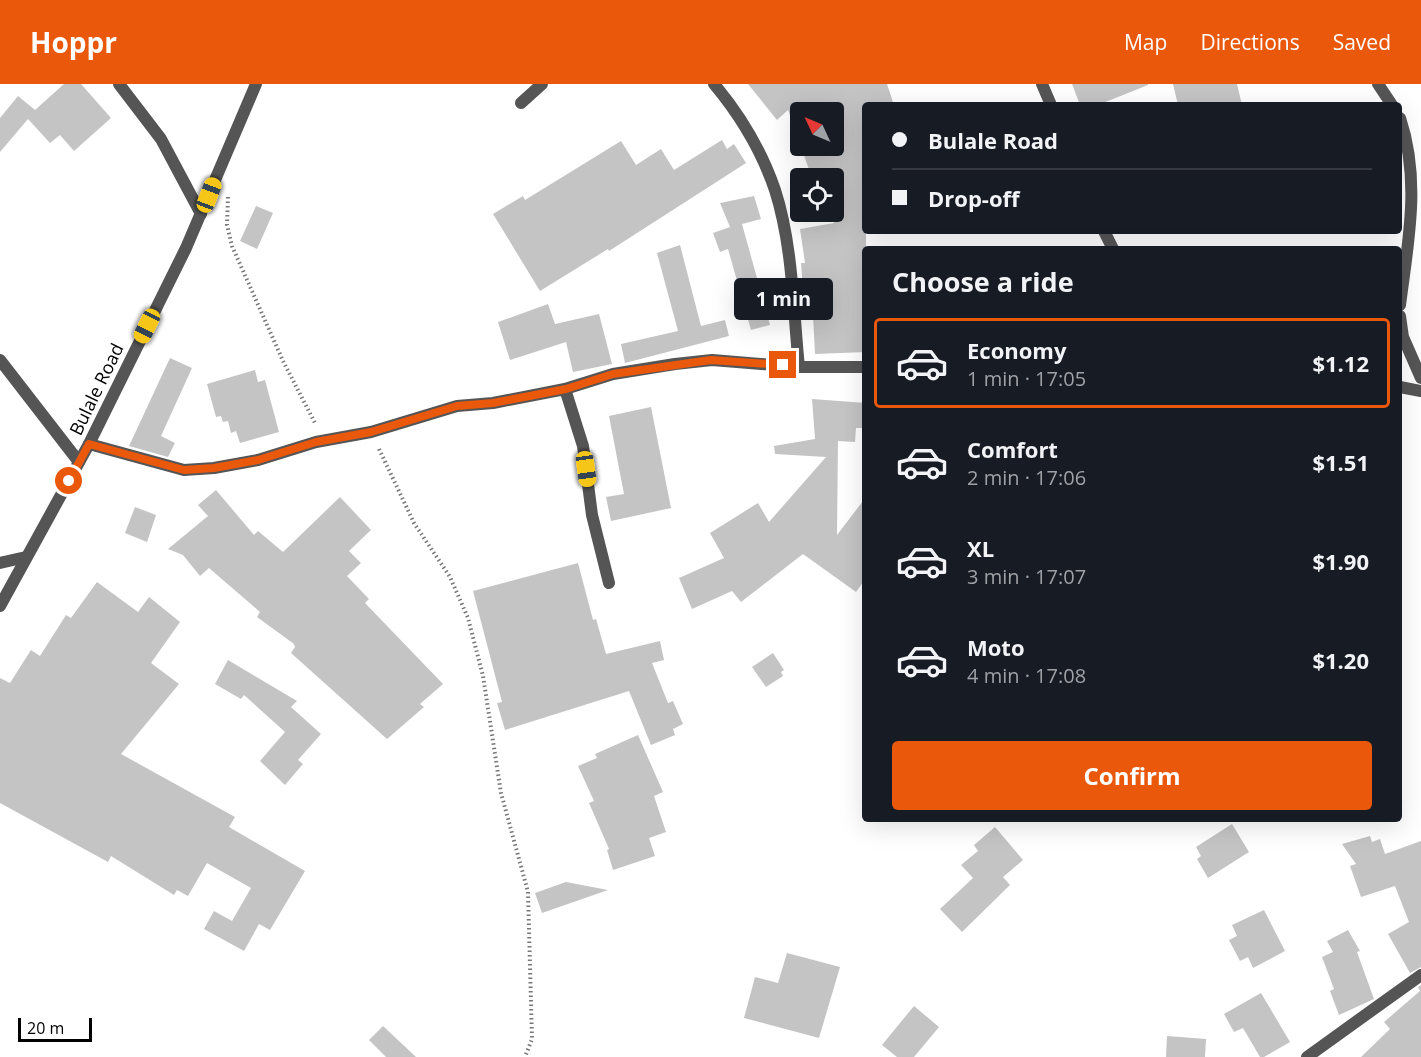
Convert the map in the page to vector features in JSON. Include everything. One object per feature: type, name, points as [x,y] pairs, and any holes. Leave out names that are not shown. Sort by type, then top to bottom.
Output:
[{"type":"street","points":[[119,84],[161,139],[201,214]]},
{"type":"street","name":"Bulale Road","points":[[0,606],[89,444],[201,214],[256,84]]},
{"type":"street","points":[[521,103],[542,84]]},
{"type":"street","points":[[714,84],[739,115],[775,191],[787,251],[798,367]]},
{"type":"street","points":[[1042,84],[1050,102]]},
{"type":"street","points":[[1378,84],[1390,102]]},
{"type":"street","points":[[1402,124],[1417,171],[1402,291]]},
{"type":"street","points":[[1402,330],[1421,378]]},
{"type":"street","points":[[0,360],[79,462]]},
{"type":"street","points":[[89,444],[184,470],[214,468],[258,460],[325,441],[371,432],[457,406],[493,403],[566,389],[613,374],[711,360],[798,367],[862,367]]},
{"type":"street","points":[[1402,387],[1421,391]]},
{"type":"street","points":[[566,389],[583,446],[592,515],[609,583]]},
{"type":"street","points":[[0,563],[26,557]]},
{"type":"street","points":[[1306,1057],[1421,975]]},
{"type":"path","points":[[227,193],[227,225],[232,246],[284,361],[325,441]]},
{"type":"path","points":[[371,432],[414,523],[450,577],[468,618],[483,676],[501,793],[528,891],[532,1039],[525,1057]]},
{"type":"building","points":[[64,84],[81,84],[111,118],[74,151],[60,135],[50,143],[28,119],[0,152],[0,118],[18,96],[35,110]]},
{"type":"building","points":[[748,84],[887,84],[893,102],[862,102],[862,234],[866,234],[866,246],[862,246],[862,352],[815,354],[813,315],[805,315],[801,263],[805,263],[800,229],[844,222],[844,168],[808,168],[804,156],[844,156],[844,102],[790,102],[790,116],[788,110],[777,120]]},
{"type":"building","points":[[1072,84],[1148,84],[1106,102],[1079,102]]},
{"type":"building","points":[[1173,84],[1237,84],[1241,102],[1177,102]]},
{"type":"building","points":[[722,140],[727,149],[734,144],[746,163],[609,251],[608,249],[540,291],[493,214],[523,196],[525,200],[621,141],[636,165],[661,149],[674,170]]},
{"type":"building","points":[[754,196],[761,219],[742,224],[770,325],[751,330],[728,249],[720,252],[713,233],[730,227],[720,203]]},
{"type":"building","points":[[256,206],[273,213],[257,249],[240,241]]},
{"type":"building","points":[[680,245],[701,326],[725,320],[729,336],[625,363],[621,344],[678,331],[657,253]]},
{"type":"building","points":[[548,304],[555,324],[599,314],[612,364],[573,372],[566,342],[510,360],[498,322]]},
{"type":"building","points":[[170,358],[192,368],[161,436],[175,443],[168,457],[129,446]]},
{"type":"building","points":[[255,370],[258,382],[265,380],[279,432],[240,443],[236,431],[231,433],[228,421],[223,422],[221,416],[216,417],[207,384]]},
{"type":"building","points":[[812,399],[862,403],[862,428],[856,428],[855,442],[838,441],[837,535],[862,502],[862,584],[856,592],[803,554],[741,602],[732,591],[692,609],[679,578],[724,558],[710,533],[758,503],[769,522],[826,457],[775,454],[774,446],[815,439]]},
{"type":"building","points":[[651,407],[671,508],[611,521],[606,497],[624,494],[609,416]]},
{"type":"building","points":[[216,490],[254,535],[258,531],[283,552],[340,497],[371,530],[349,551],[361,563],[347,576],[369,599],[365,603],[443,684],[420,704],[424,707],[387,739],[291,653],[295,647],[294,644],[257,617],[260,612],[209,568],[200,576],[183,555],[168,549],[208,516],[198,505]]},
{"type":"building","points":[[135,507],[156,515],[147,542],[125,533]]},
{"type":"building","points":[[578,563],[593,620],[596,619],[606,654],[660,641],[664,660],[652,663],[668,703],[673,701],[683,724],[673,729],[675,735],[651,745],[629,691],[505,730],[497,703],[502,702],[473,591]]},
{"type":"building","points":[[97,582],[138,612],[149,597],[180,622],[151,663],[179,684],[121,754],[235,817],[229,827],[305,871],[270,930],[259,924],[244,951],[204,929],[214,911],[232,921],[251,888],[207,863],[188,896],[177,890],[174,895],[111,856],[108,862],[0,803],[0,678],[10,683],[31,650],[40,656],[66,615],[71,618]]},
{"type":"building","points":[[773,653],[784,670],[781,672],[783,676],[766,687],[752,667]]},
{"type":"building","points":[[228,660],[297,701],[291,707],[321,734],[298,760],[303,764],[285,785],[260,761],[285,732],[244,695],[241,699],[215,684]]},
{"type":"building","points":[[638,735],[663,792],[654,796],[666,832],[649,838],[655,856],[613,870],[607,850],[609,849],[589,803],[594,801],[578,766],[597,758],[595,754]]},
{"type":"building","points":[[1232,824],[1249,852],[1208,878],[1197,859],[1201,856],[1196,847]]},
{"type":"building","points":[[995,827],[1023,860],[1003,877],[1010,885],[962,932],[940,909],[973,878],[961,865],[978,851],[974,845]]},
{"type":"building","points":[[1370,836],[1372,842],[1380,839],[1385,854],[1421,841],[1421,967],[1410,973],[1388,934],[1409,922],[1395,886],[1361,897],[1350,866],[1356,864],[1342,844]]},
{"type":"building","points":[[566,882],[608,890],[542,913],[535,893]]},
{"type":"building","points":[[1264,910],[1285,951],[1253,968],[1248,957],[1240,961],[1229,940],[1237,936],[1232,925]]},
{"type":"building","points":[[1348,930],[1360,951],[1357,952],[1374,999],[1339,1015],[1330,991],[1334,989],[1322,957],[1333,952],[1327,941]]},
{"type":"building","points":[[787,953],[840,967],[819,1038],[744,1018],[755,977],[778,983]]},
{"type":"building","points":[[1421,985],[1421,1057],[1361,1057],[1390,1029],[1384,1022],[1420,991],[1418,987]]},
{"type":"building","points":[[1261,993],[1290,1042],[1264,1057],[1260,1057],[1243,1028],[1234,1032],[1224,1014]]},
{"type":"building","points":[[914,1006],[939,1027],[914,1057],[897,1057],[882,1045]]},
{"type":"building","points":[[383,1026],[416,1057],[386,1057],[369,1040]]},
{"type":"building","points":[[1167,1036],[1206,1039],[1205,1057],[1166,1057]]},
{"type":"route","points":[[69,481],[89,444],[184,470],[214,468],[258,460],[316,442],[371,432],[457,406],[493,403],[566,389],[613,374],[711,360],[783,365]]}]
